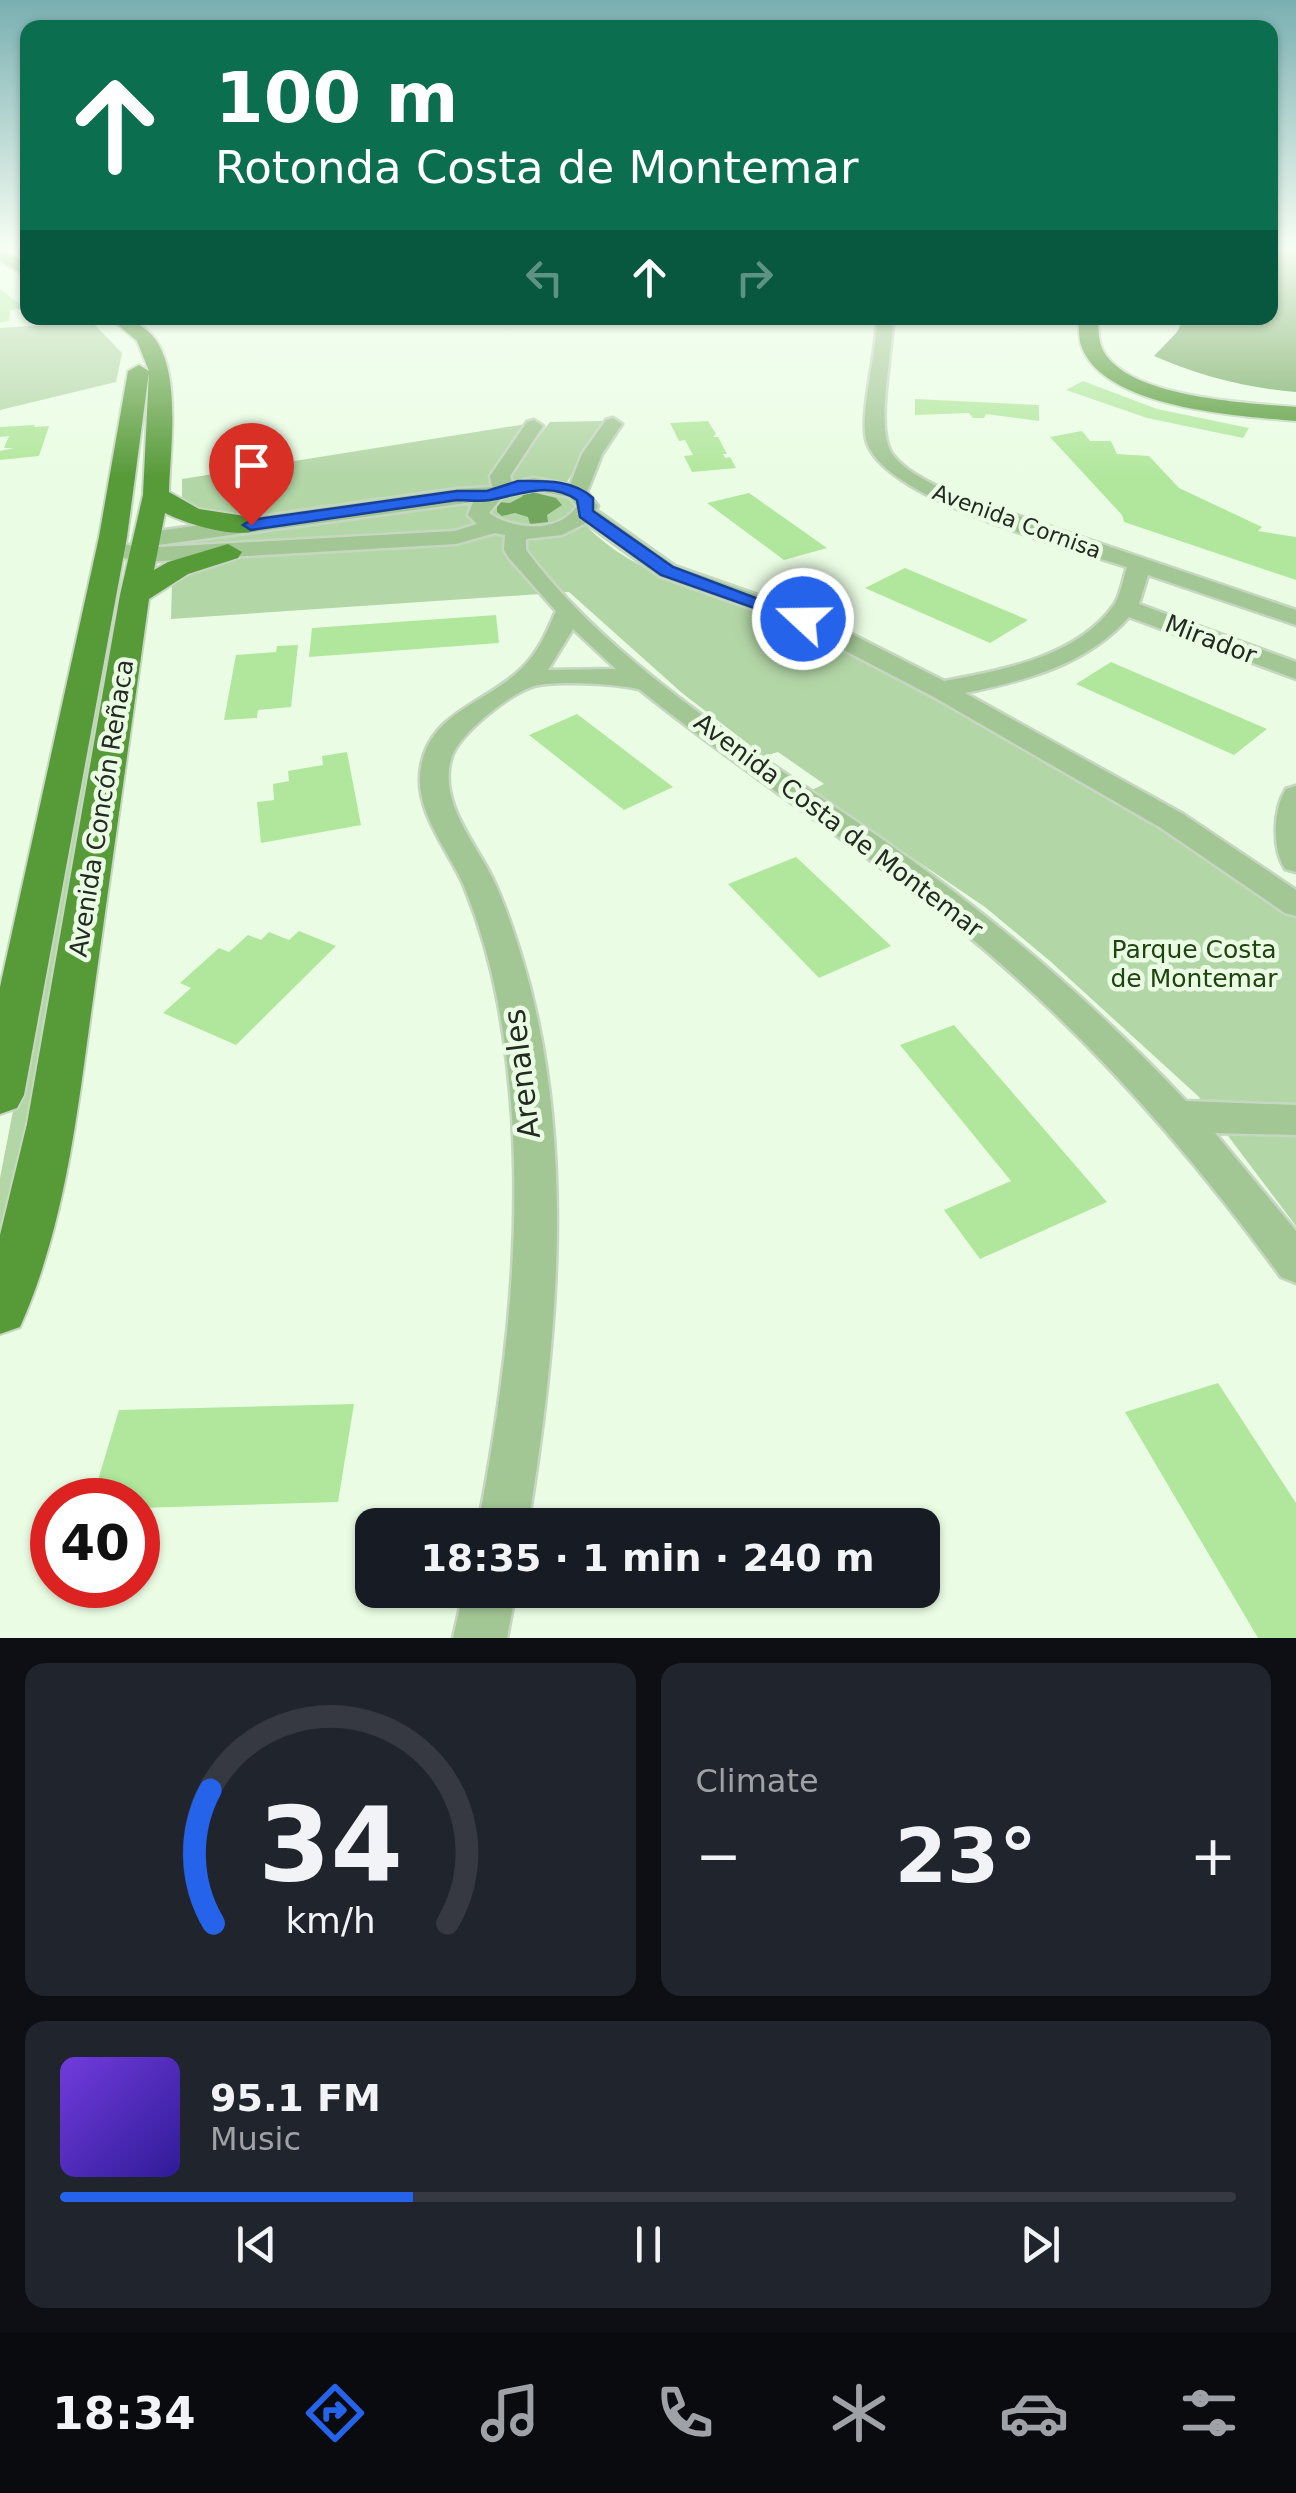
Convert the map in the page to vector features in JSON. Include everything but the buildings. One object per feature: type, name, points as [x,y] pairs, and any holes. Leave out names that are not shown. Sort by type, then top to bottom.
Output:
[{"type":"main road","name":"Avenida Concón Reñaca","points":[[0,1095],[111,548],[140,380],[132,351],[113,325]]},
{"type":"main road","name":"Avenida Concón Reñaca","points":[[0,1309],[25,1241],[51,1124],[143,547],[156,495],[160,370],[146,338],[121,325]]},
{"type":"main road","points":[[1089,325],[1092,350],[1116,373],[1135,384],[1203,404],[1296,414]]},
{"type":"main road","points":[[156,495],[178,514],[193,519],[251,525]]},
{"type":"main road","points":[[135,595],[178,568],[228,552]]},
{"type":"street","name":"Avenida Cornisa","points":[[886,325],[888,352],[872,438],[887,463],[910,481],[944,497],[1296,618]]},
{"type":"street","points":[[111,548],[228,552],[566,526],[581,503],[592,454],[614,424]]},
{"type":"street","points":[[495,492],[500,476],[534,426]]},
{"type":"street","points":[[143,547],[251,525],[534,484],[581,503],[667,571],[803,619],[941,690],[1172,821],[1296,905]]},
{"type":"street","name":"Avenida Costa de Montemar","points":[[495,492],[478,508],[479,515],[505,528],[520,558],[568,610],[650,684],[969,918],[1070,1007],[1177,1116],[1296,1264]]},
{"type":"street","points":[[941,690],[1037,667],[1071,652],[1126,606],[1139,564]]},
{"type":"street","name":"Mirador","points":[[1126,606],[1296,671]]},
{"type":"street","name":"Arenales","points":[[505,1508],[517,1452],[533,1263],[530,1106],[518,1012],[481,888],[441,805],[433,775],[441,746],[456,726],[526,679],[558,638],[568,610]]},
{"type":"street","points":[[526,679],[612,676],[650,684]]},
{"type":"street","points":[[1296,795],[1291,822],[1296,862]]},
{"type":"street","points":[[1177,1116],[1296,1120]]},
{"type":"street","points":[[480,1638],[486,1608]]},
{"type":"green space","points":[[95,325],[122,353],[116,382],[0,410],[0,328]]},
{"type":"green space","name":"Parque Costa de Montemar","points":[[603,421],[566,484],[579,499],[576,515],[625,557],[653,572],[803,631],[929,697],[1115,802],[1296,915],[1296,1226],[1198,1096],[1050,961],[985,907],[812,790],[824,784],[778,752],[764,756],[682,693],[569,592],[171,619],[172,582],[220,549],[175,549],[175,541],[246,531],[182,506],[182,479],[526,424],[515,447],[532,445],[550,422]]},
{"type":"green space","points":[[125,583],[17,1186],[0,1259],[0,1178],[115,585]]},
{"type":"shaded area","points":[[1296,323],[1296,392],[1224,380],[1154,356],[1180,325]]},
{"type":"shaded area","points":[[538,488],[540,494],[556,498],[562,505],[547,515],[548,522],[530,524],[528,517],[515,513],[502,516],[497,512],[497,502],[510,503],[523,496],[521,490]]},
{"type":"route","points":[[251,525],[457,495],[488,496],[518,486],[550,485],[577,492],[585,498],[586,513],[639,555],[667,571],[803,619]]}]
